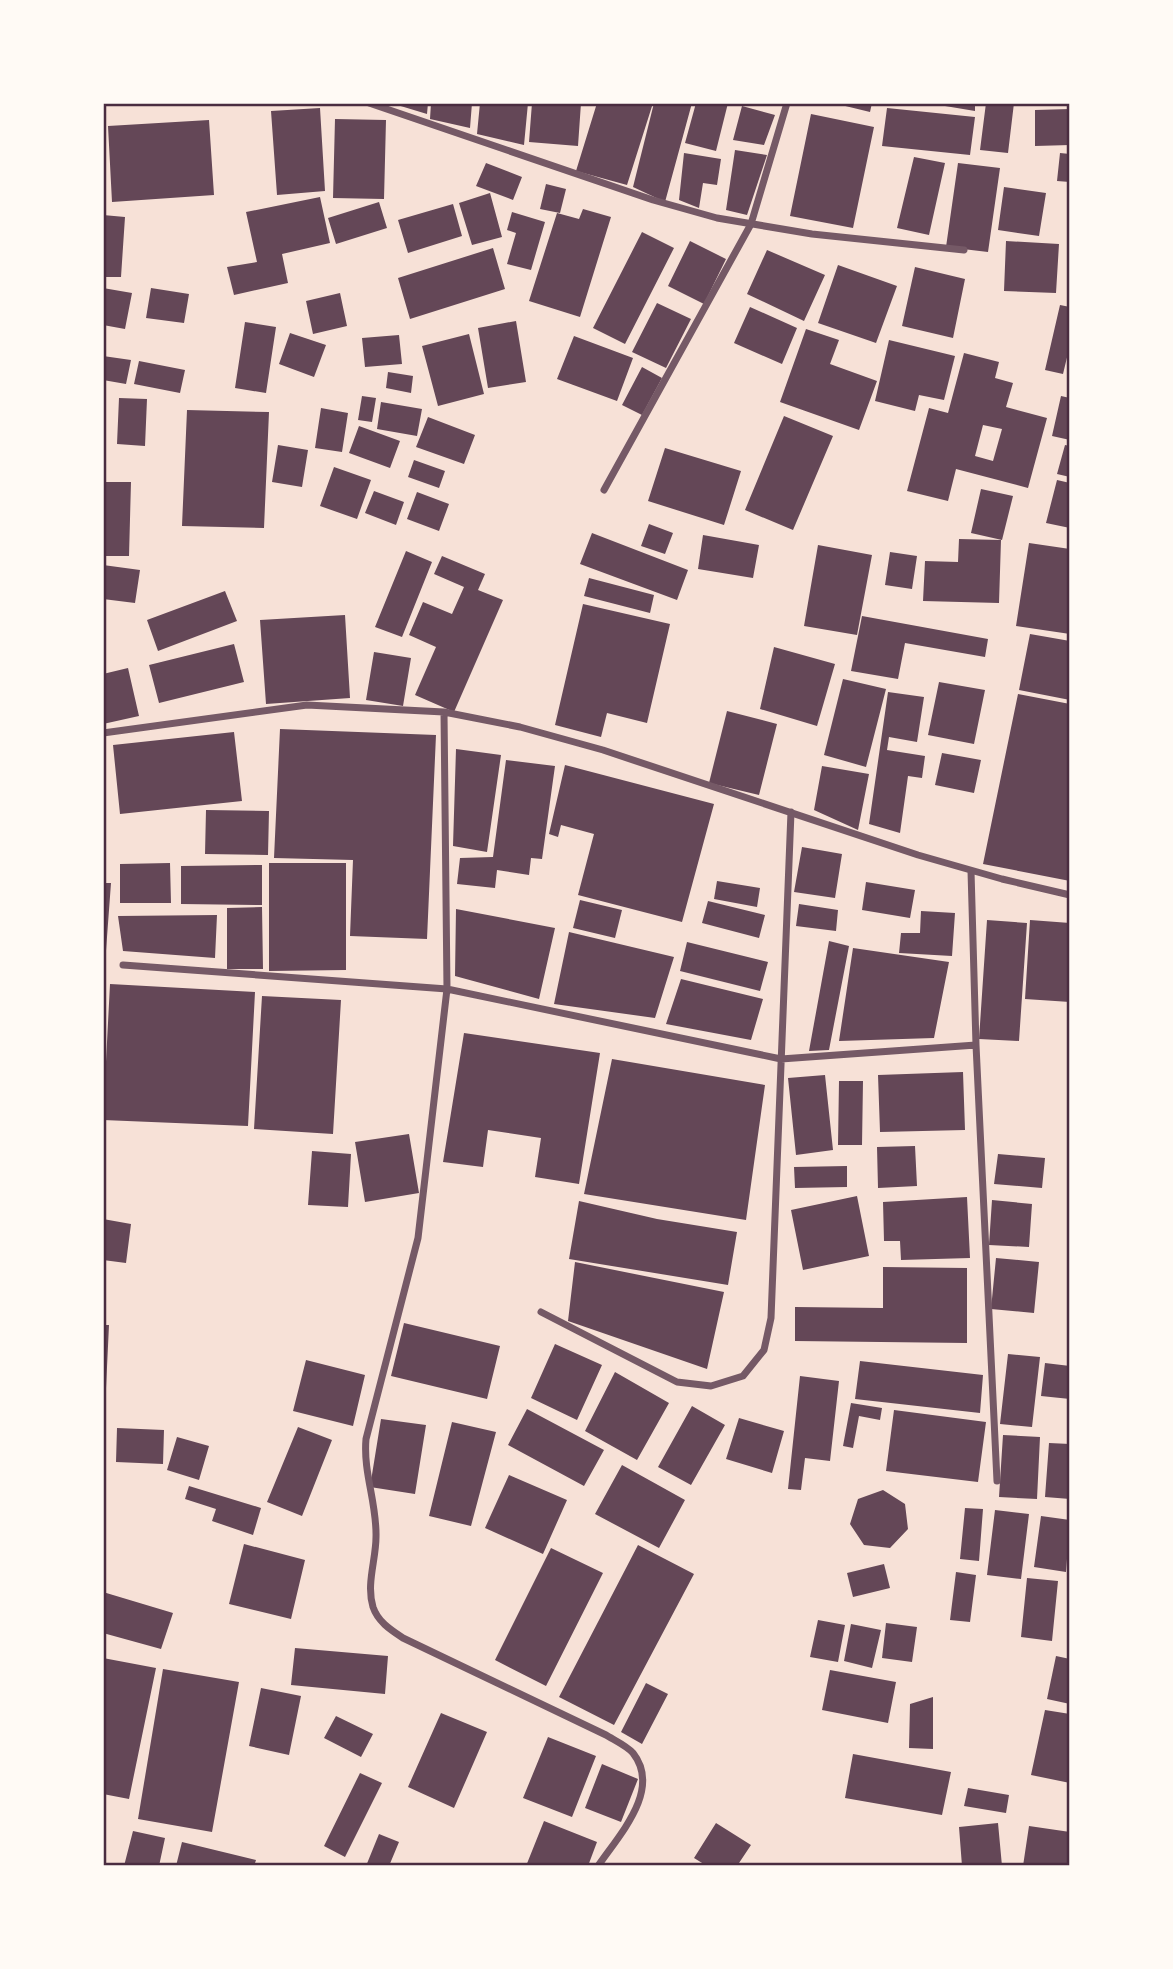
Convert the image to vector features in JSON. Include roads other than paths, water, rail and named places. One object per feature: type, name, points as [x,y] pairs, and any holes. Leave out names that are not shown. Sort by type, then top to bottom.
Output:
[{"type":"street","points":[[369,103],[653,200],[751,224],[964,250]]},
{"type":"street","points":[[604,490],[751,224],[786,103]]},
{"type":"street","points":[[103,733],[307,705],[444,712],[520,727],[603,750],[971,871],[1070,895]]},
{"type":"street","points":[[444,712],[447,989],[418,1238],[366,1439],[364,1460],[376,1538],[370,1584],[373,1608],[385,1626],[403,1638],[606,1735],[632,1752],[645,1774],[643,1794],[598,1866]]},
{"type":"street","points":[[541,1312],[677,1382],[711,1385],[743,1376],[764,1350],[771,1318],[791,812]]},
{"type":"street","points":[[971,871],[976,1045],[998,1481]]},
{"type":"street","points":[[123,965],[447,989],[781,1059],[976,1045]]}]
